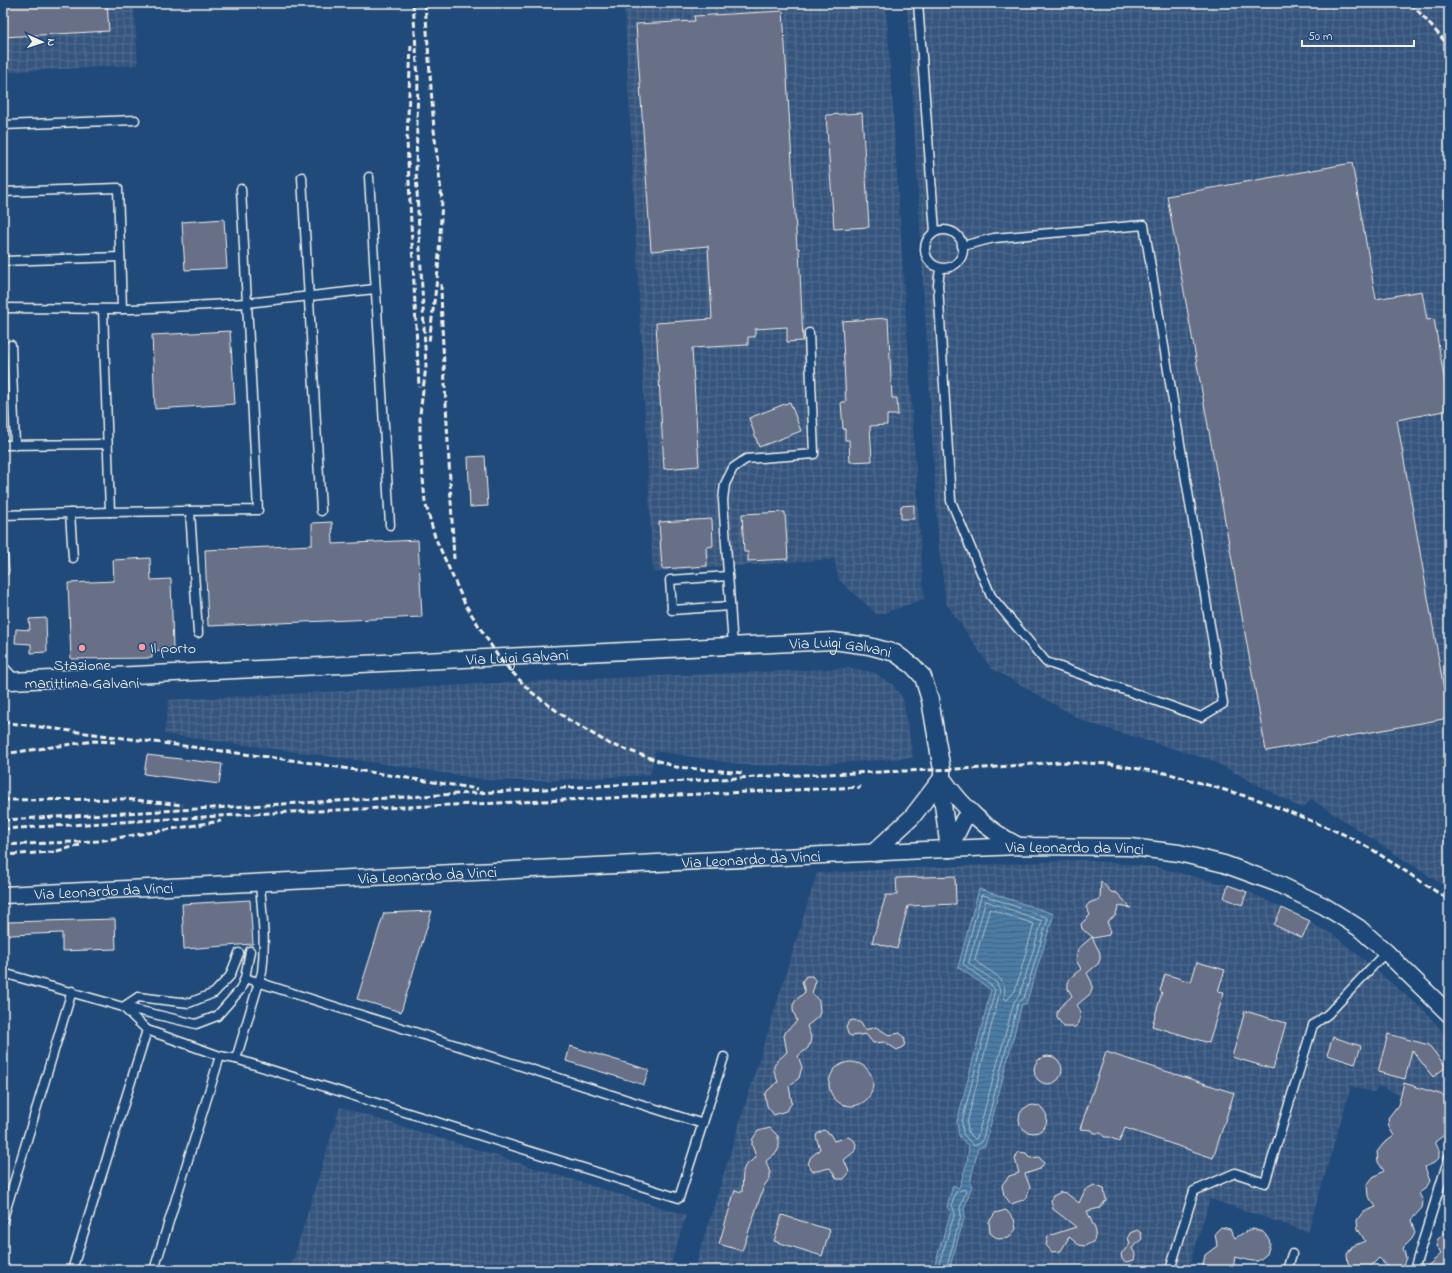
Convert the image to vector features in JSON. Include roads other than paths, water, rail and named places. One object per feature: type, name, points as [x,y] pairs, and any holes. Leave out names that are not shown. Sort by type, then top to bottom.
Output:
[{"type":"street","name":"Via Luigi Galvani","points":[[6,678],[733,647],[833,641],[869,646],[895,653],[913,666],[924,677],[930,700],[942,778],[942,798],[949,849]]},
{"type":"street","points":[[873,852],[912,817],[942,778],[971,813],[996,833],[1019,846]]},
{"type":"street","points":[[949,849],[964,819],[971,813]]},
{"type":"street","name":"Via Leonardo da Vinci","points":[[3,895],[873,852],[1019,846],[1103,846],[1144,848],[1179,853],[1224,864],[1276,883],[1324,906],[1359,928],[1386,952],[1449,1014]]},
{"type":"lane","points":[[918,3],[935,232]]},
{"type":"lane","points":[[3,125],[134,120]]},
{"type":"lane","points":[[302,177],[321,511]]},
{"type":"lane","points":[[369,177],[390,525]]},
{"type":"lane","points":[[3,192],[118,188],[122,309]]},
{"type":"lane","points":[[3,515],[258,510],[241,189]]},
{"type":"lane","points":[[940,268],[938,285],[952,501],[992,596],[1046,662],[1201,717],[1223,704],[1144,225],[994,238],[962,246]]},
{"type":"lane","points":[[946,230],[952,232],[960,240],[962,246],[962,252],[957,263],[952,266],[940,268],[931,263],[925,254],[925,244],[935,232],[946,230]]},
{"type":"lane","points":[[3,261],[120,257]]},
{"type":"lane","points":[[3,308],[122,309],[247,303],[375,289]]},
{"type":"lane","points":[[103,309],[110,512]]},
{"type":"lane","points":[[733,647],[723,500],[725,484],[733,468],[746,459],[814,454],[809,333]]},
{"type":"lane","points":[[11,345],[15,445]]},
{"type":"lane","points":[[3,445],[107,444]]},
{"type":"lane","points":[[190,511],[198,633]]},
{"type":"lane","points":[[70,513],[73,558]]},
{"type":"lane","points":[[3,556],[4,571]]},
{"type":"lane","points":[[728,576],[670,580],[672,610],[730,606]]},
{"type":"lane","points":[[236,1059],[259,981],[264,958],[260,883]]},
{"type":"lane","points":[[3,973],[72,991],[123,1007],[196,1024],[217,1016],[240,990],[246,978],[250,951]]},
{"type":"lane","points":[[1170,1270],[1194,1191],[1235,1173],[1265,1183],[1313,1025],[1328,1014],[1386,952]]},
{"type":"lane","points":[[123,1007],[138,997],[190,1003],[214,993],[230,976],[239,953]]},
{"type":"lane","points":[[246,978],[703,1124]]},
{"type":"lane","points":[[3,1219],[72,991]]},
{"type":"lane","points":[[123,1007],[147,1030],[220,1056],[236,1059],[679,1198],[724,1057]]},
{"type":"lane","points":[[72,1270],[147,1030]]},
{"type":"lane","points":[[154,1270],[220,1056]]},
{"type":"lane","points":[[1414,1270],[1449,1157]]},
{"type":"lane","points":[[1287,1270],[1292,1254]]},
{"type":"water","points":[[979,889],[1054,914],[1026,1004],[1022,1004],[985,1146],[978,1148],[970,1183],[972,1185],[964,1209],[965,1215],[949,1270],[933,1270],[951,1212],[947,1207],[953,1185],[959,1188],[967,1163],[969,1147],[959,1136],[957,1122],[991,990],[958,967]]},
{"type":"railway","points":[[413,3],[418,79],[416,172],[426,366],[420,414],[420,442],[425,502],[435,537],[465,604],[499,658],[530,691],[569,720],[610,744],[676,767],[743,773]]},
{"type":"railway","points":[[425,3],[434,130],[442,200],[438,271],[429,342]]},
{"type":"railway","points":[[1411,3],[1449,46]]},
{"type":"railway","points":[[411,45],[407,140],[419,387]]},
{"type":"railway","points":[[441,284],[454,559]]},
{"type":"railway","points":[[3,722],[305,762],[478,789]]},
{"type":"railway","points":[[3,754],[94,741],[115,742]]},
{"type":"railway","points":[[3,820],[773,776],[984,768],[1059,762],[1110,764],[1170,774],[1259,800],[1302,817],[1343,834],[1373,850],[1449,900]]},
{"type":"railway","points":[[3,829],[270,813],[861,787]]},
{"type":"railway","points":[[3,800],[125,799],[183,805]]},
{"type":"railway","points":[[3,845],[98,841],[221,821]]},
{"type":"railway","points":[[3,855],[53,852],[80,845]]},
{"type":"place","name":"Il porto","points":[[142,647]]},
{"type":"place","name":"Stazione marittima Galvani","points":[[82,648]]}]
